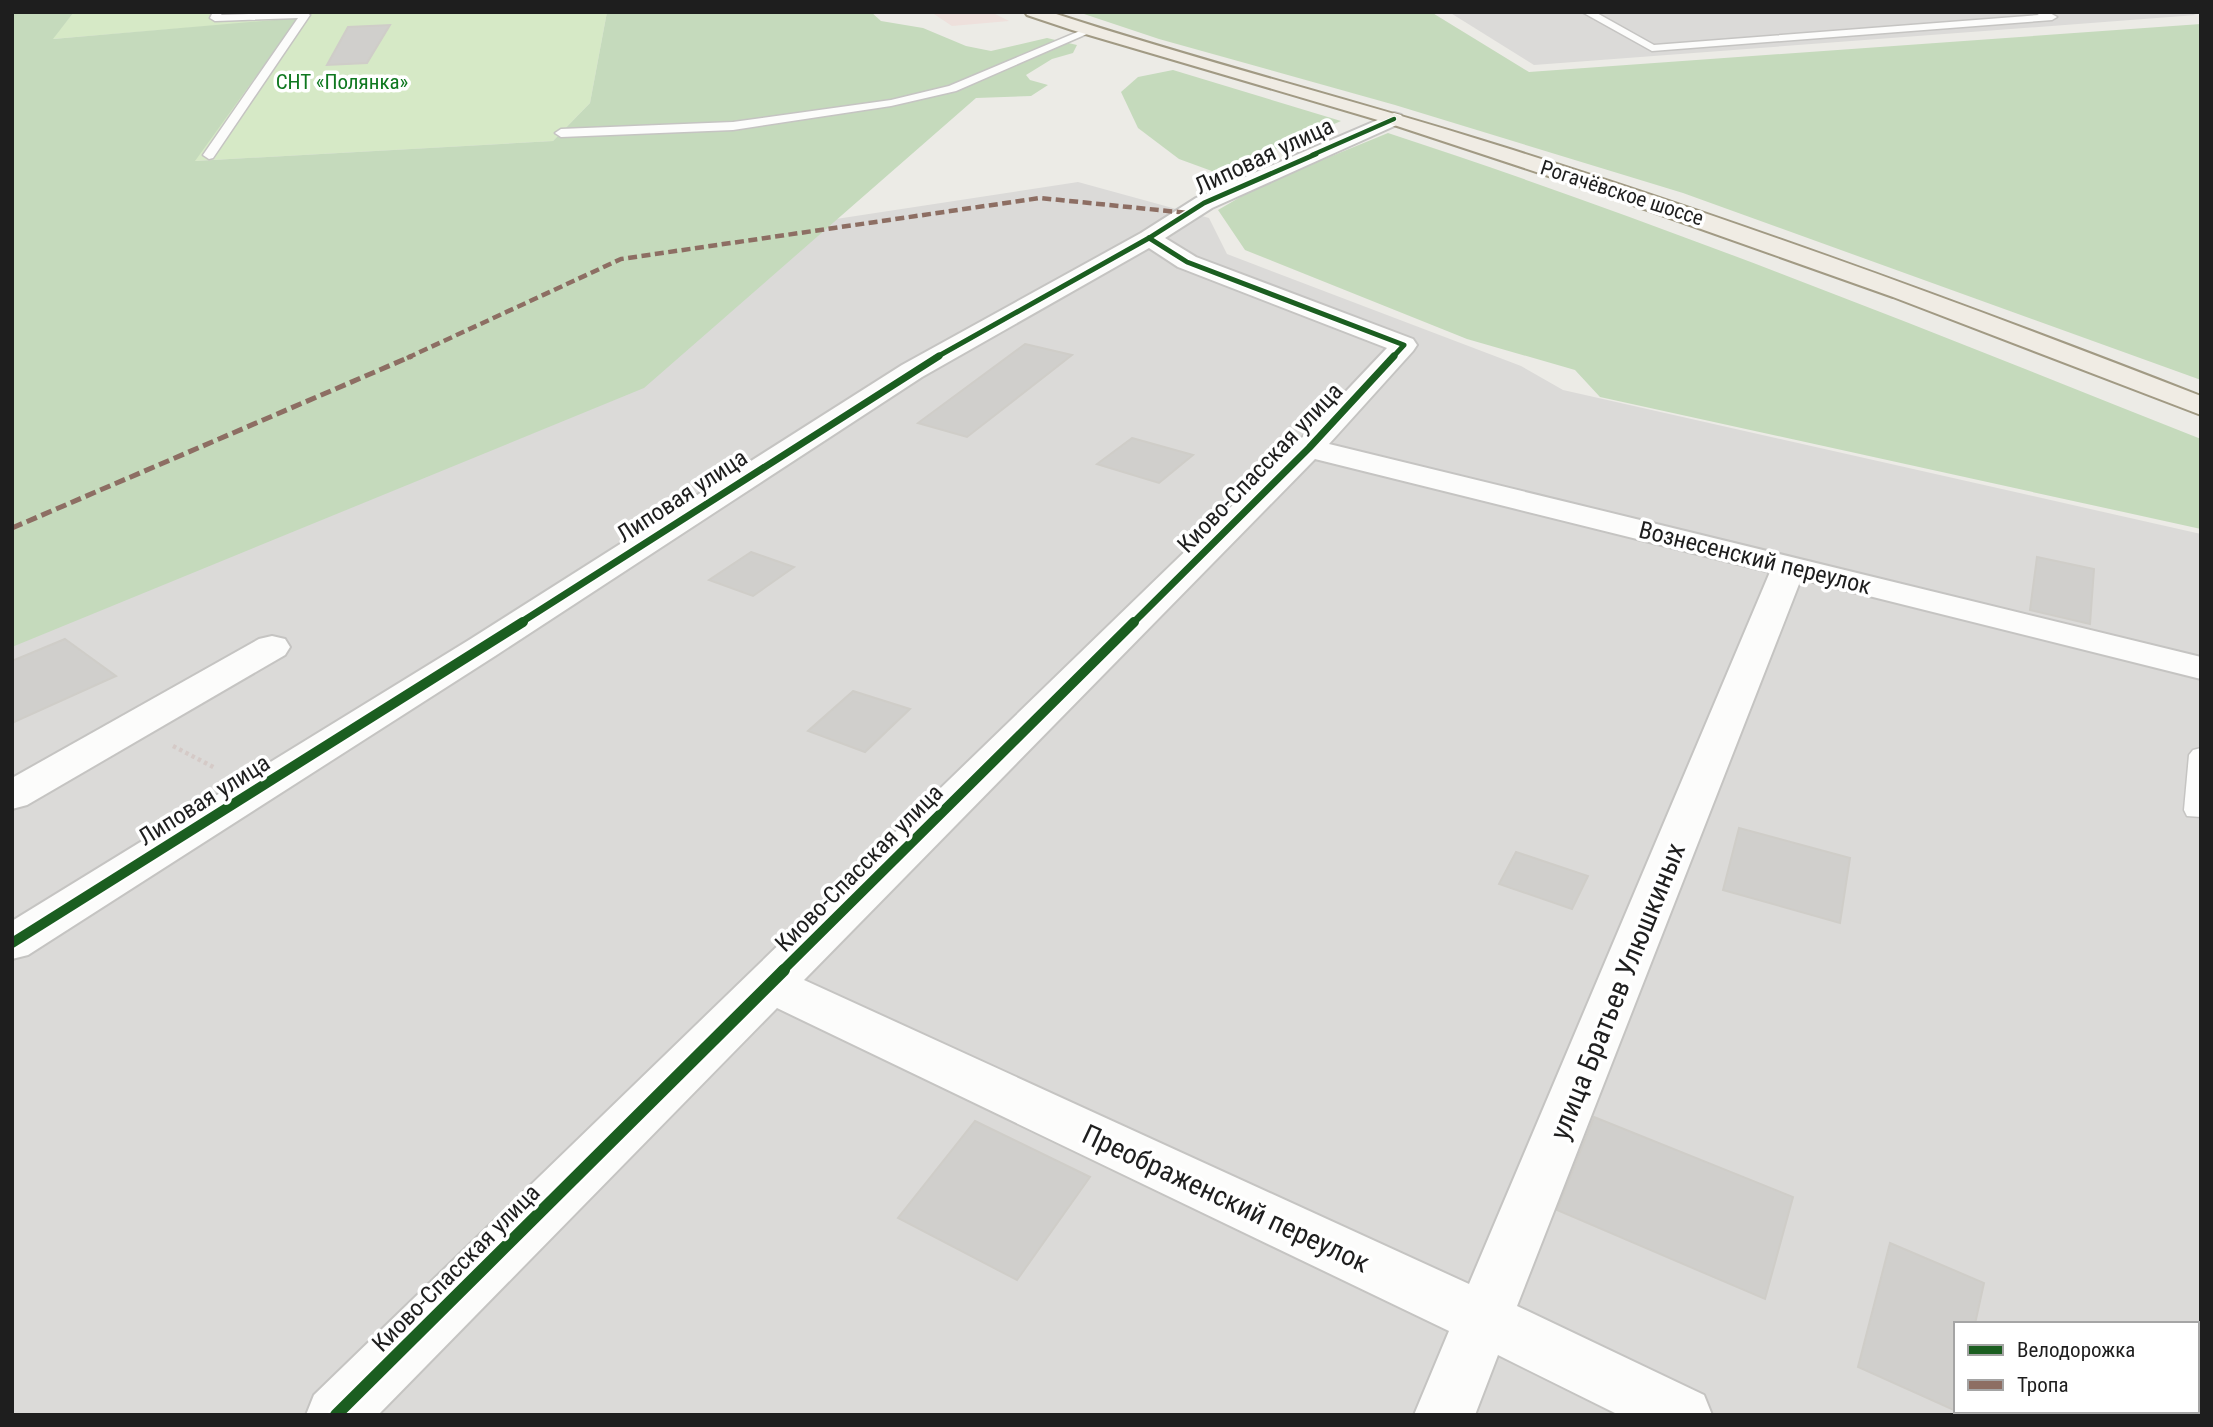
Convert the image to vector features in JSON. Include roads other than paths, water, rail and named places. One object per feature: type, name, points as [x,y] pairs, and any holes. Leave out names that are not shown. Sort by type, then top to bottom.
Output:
[{"type":"main road","name":"Рогачёвское шоссе","points":[[1033,12],[1394,119],[1738,232],[2052,347],[2201,406]]},
{"type":"street","name":"Липовая улица","points":[[12,943],[482,648],[912,371],[1149,238],[1204,203],[1394,119]]},
{"type":"street","name":"Киово-Спасская улица","points":[[336,1415],[1310,448],[1404,345],[1187,262],[1149,238]]},
{"type":"street","name":"Вознесенский переулок","points":[[1310,448],[2201,668]]},
{"type":"street","name":"улица Братьев Улюшкиных","points":[[1444,1415],[1789,566]]},
{"type":"street","points":[[12,796],[272,647]]},
{"type":"street","name":"Преображенский переулок","points":[[769,984],[1484,1319],[1682,1415]]},
{"type":"lane","points":[[209,155],[306,15],[215,18],[218,12]]},
{"type":"lane","points":[[1587,12],[1652,48],[2052,17],[2039,12]]},
{"type":"lane","points":[[1889,17],[1913,27]]},
{"type":"lane","points":[[561,133],[733,126],[891,103],[952,89],[1091,30]]},
{"type":"lane","points":[[2196,810],[2201,755]]},
{"type":"park label","name":"СНТ «Полянка»","points":[[342,82]]}]
